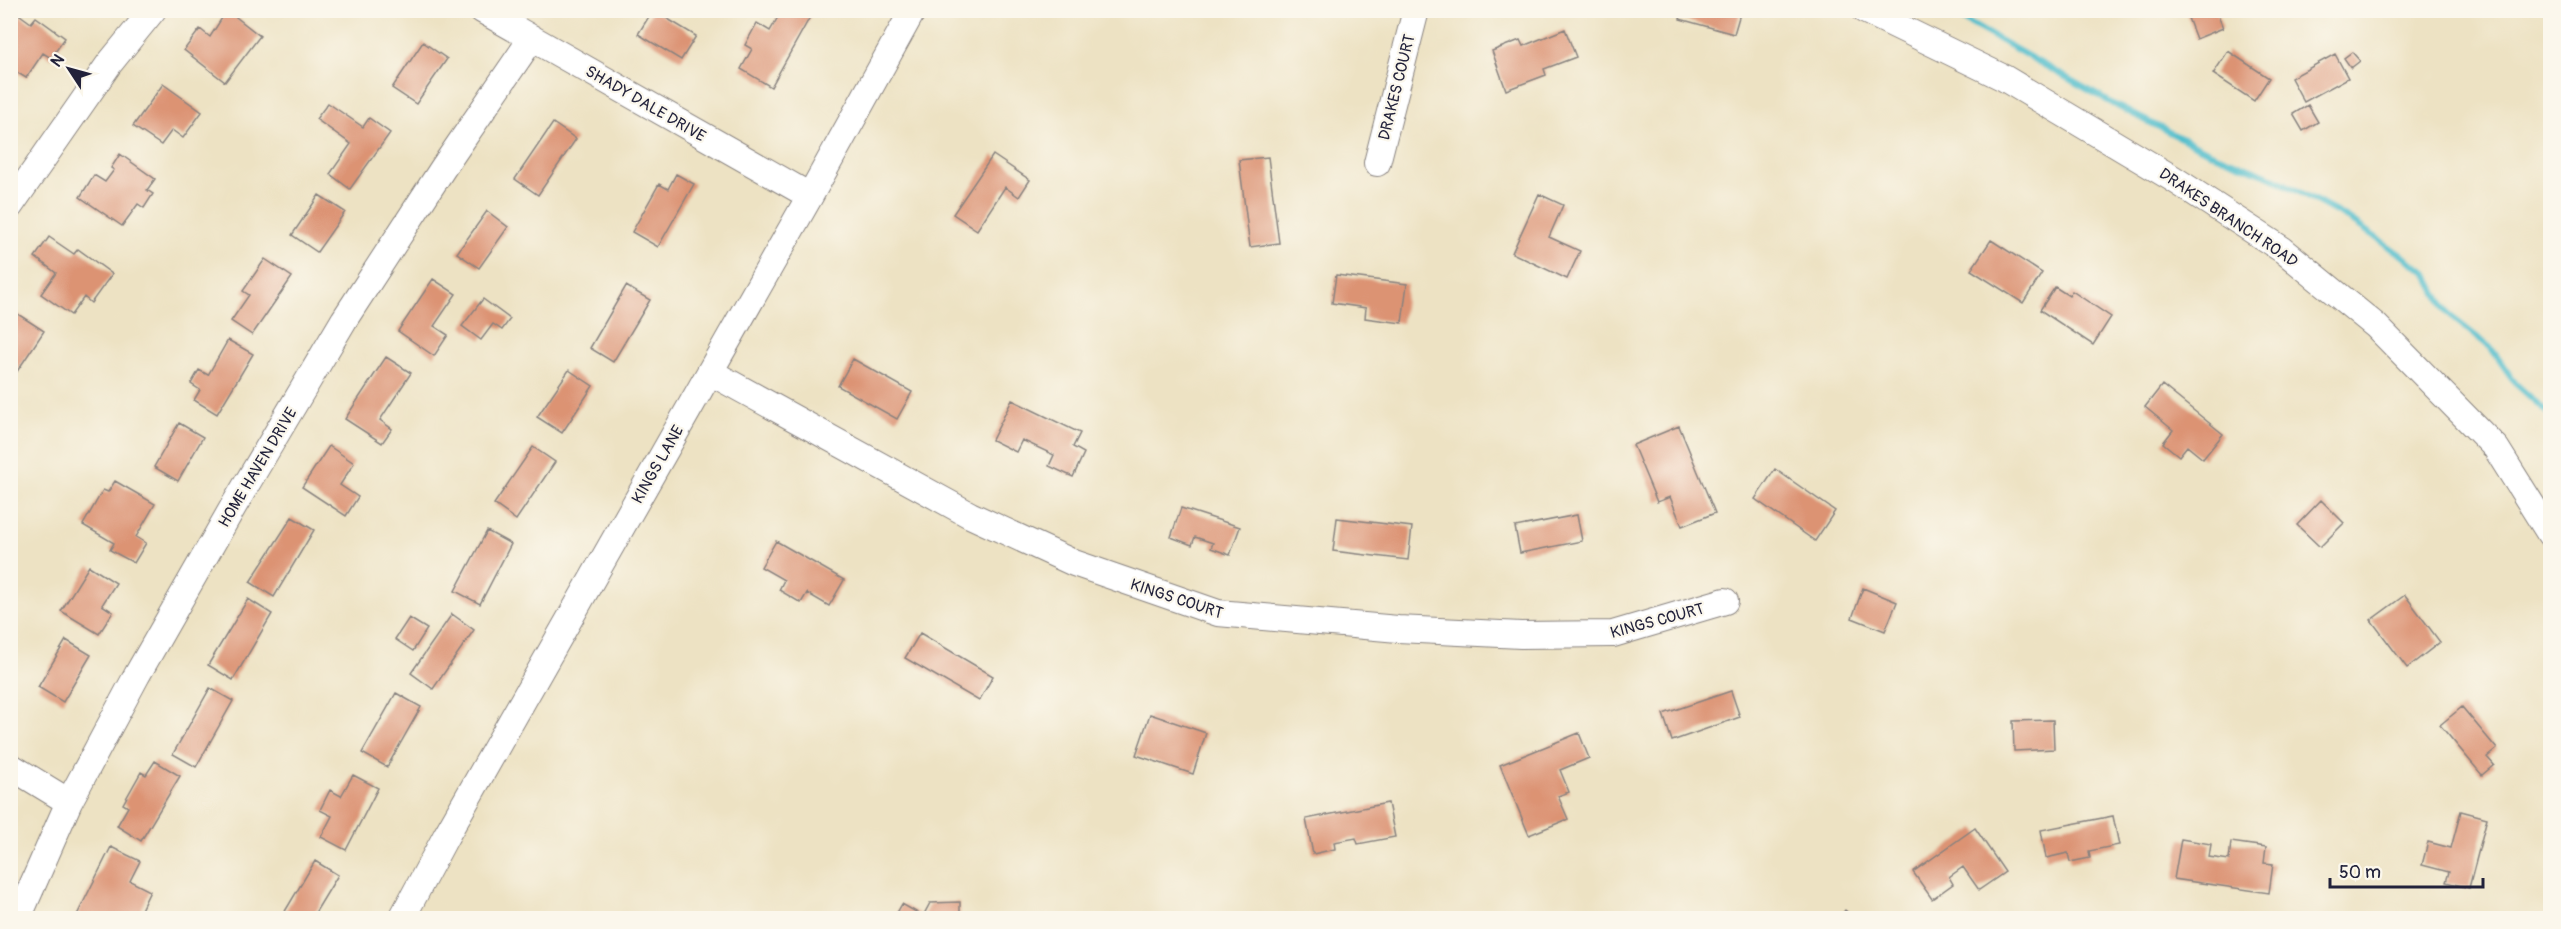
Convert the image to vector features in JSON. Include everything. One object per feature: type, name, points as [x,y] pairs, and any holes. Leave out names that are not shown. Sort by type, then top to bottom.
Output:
[{"type":"street","points":[[10,206],[109,64],[153,10]]},
{"type":"street","name":"SHADY DALE DRIVE","points":[[482,10],[810,195]]},
{"type":"street","name":"KINGS LANE","points":[[402,918],[446,836],[913,10]]},
{"type":"street","name":"DRAKES COURT","points":[[1377,163],[1416,10]]},
{"type":"street","name":"DRAKES BRANCH ROAD","points":[[1864,10],[2004,78],[2172,178],[2283,250],[2376,326],[2496,448],[2550,534]]},
{"type":"street","name":"HOME HAVEN DRIVE","points":[[18,918],[69,802],[137,675],[227,517],[344,320],[443,168],[532,38]]},
{"type":"street","name":"KINGS COURT","points":[[710,372],[970,515],[1074,564],[1218,613],[1398,629],[1521,635],[1613,634],[1725,602]]},
{"type":"street","points":[[10,766],[69,802]]},
{"type":"building","points":[[227,10],[260,36],[225,82],[184,50],[200,29],[210,37]]},
{"type":"building","points":[[653,10],[696,36],[681,60],[638,34]]},
{"type":"building","points":[[782,10],[799,10],[810,17],[771,87],[741,69],[752,49],[745,45],[757,23],[770,31]]},
{"type":"building","points":[[1682,10],[1741,10],[1734,34],[1680,19]]},
{"type":"building","points":[[2185,10],[2216,10],[2223,28],[2196,39]]},
{"type":"building","points":[[16,12],[31,23],[36,17],[65,38],[51,58],[43,53],[26,78],[10,68],[10,20]]},
{"type":"building","points":[[1565,29],[1576,57],[1544,69],[1546,75],[1506,90],[1492,51],[1520,40],[1523,46]]},
{"type":"building","points":[[423,42],[447,59],[416,104],[392,88]]},
{"type":"building","points":[[2228,51],[2269,78],[2254,101],[2213,74]]},
{"type":"building","points":[[2352,52],[2360,61],[2351,68],[2344,58]]},
{"type":"building","points":[[2335,54],[2348,78],[2304,102],[2291,78]]},
{"type":"building","points":[[163,84],[202,112],[183,138],[172,130],[161,145],[133,126]]},
{"type":"building","points":[[328,103],[363,127],[369,118],[390,133],[350,189],[330,174],[351,144],[316,119]]},
{"type":"building","points":[[2308,105],[2318,122],[2303,131],[2293,114]]},
{"type":"building","points":[[553,123],[576,139],[538,195],[515,179]]},
{"type":"building","points":[[120,154],[155,179],[147,190],[153,194],[144,208],[138,204],[122,226],[80,197],[94,175],[105,182],[114,170],[111,168]]},
{"type":"building","points":[[993,155],[1030,180],[1019,197],[1005,187],[977,230],[953,214]]},
{"type":"building","points":[[1268,157],[1279,243],[1250,247],[1239,160]]},
{"type":"building","points":[[676,174],[694,184],[658,247],[632,232],[659,184],[668,189]]},
{"type":"building","points":[[1539,194],[1563,205],[1549,237],[1580,251],[1567,279],[1512,253]]},
{"type":"building","points":[[319,195],[345,212],[317,252],[292,235]]},
{"type":"building","points":[[487,211],[508,227],[479,268],[457,253]]},
{"type":"building","points":[[49,237],[74,254],[78,249],[112,274],[91,303],[84,297],[71,315],[41,294],[56,273],[35,257]]},
{"type":"building","points":[[1991,240],[2042,273],[2023,303],[1971,270]]},
{"type":"building","points":[[265,259],[292,277],[252,335],[231,321],[249,295],[243,291]]},
{"type":"building","points":[[1336,275],[1407,284],[1402,323],[1365,318],[1366,308],[1332,303]]},
{"type":"building","points":[[433,279],[456,294],[434,326],[448,335],[434,356],[398,331]]},
{"type":"building","points":[[626,286],[650,300],[613,362],[590,348]]},
{"type":"building","points":[[2055,287],[2069,296],[2072,291],[2111,317],[2093,345],[2040,310]]},
{"type":"building","points":[[483,299],[510,319],[502,330],[493,324],[481,340],[462,326]]},
{"type":"building","points":[[10,309],[44,331],[12,379],[10,377]]},
{"type":"building","points":[[228,340],[253,354],[217,414],[194,400],[200,390],[191,384],[199,370],[208,375]]},
{"type":"building","points":[[386,357],[411,373],[380,420],[392,429],[382,443],[345,419]]},
{"type":"building","points":[[853,359],[912,392],[897,419],[838,386]]},
{"type":"building","points":[[569,370],[593,386],[562,433],[537,417]]},
{"type":"building","points":[[2162,385],[2223,434],[2203,459],[2187,446],[2179,456],[2163,443],[2173,430],[2145,407]]},
{"type":"building","points":[[1012,400],[1080,433],[1073,447],[1084,453],[1073,477],[1049,466],[1054,455],[1022,440],[1016,452],[992,440]]},
{"type":"building","points":[[179,423],[203,437],[178,481],[154,467]]},
{"type":"building","points":[[1679,426],[1715,513],[1682,526],[1670,497],[1657,502],[1633,445]]},
{"type":"building","points":[[329,446],[354,463],[340,485],[358,497],[346,516],[302,487]]},
{"type":"building","points":[[533,447],[555,462],[516,520],[494,504]]},
{"type":"building","points":[[1775,469],[1835,511],[1815,541],[1755,499]]},
{"type":"building","points":[[115,481],[155,504],[136,537],[146,543],[134,563],[110,550],[114,543],[83,525],[103,490],[108,492]]},
{"type":"building","points":[[2321,500],[2344,523],[2320,547],[2297,525]]},
{"type":"building","points":[[1181,508],[1240,527],[1230,555],[1211,548],[1213,543],[1195,537],[1192,545],[1171,537]]},
{"type":"building","points":[[1577,515],[1582,541],[1520,553],[1515,527]]},
{"type":"building","points":[[292,517],[314,530],[274,597],[250,582]]},
{"type":"building","points":[[1337,518],[1412,527],[1408,560],[1333,551]]},
{"type":"building","points":[[487,531],[511,544],[480,604],[455,591]]},
{"type":"building","points":[[776,541],[844,580],[829,606],[807,593],[801,603],[779,590],[784,580],[761,567]]},
{"type":"building","points":[[89,566],[116,583],[102,605],[113,612],[99,634],[61,611]]},
{"type":"building","points":[[1863,588],[1897,602],[1885,631],[1852,618]]},
{"type":"building","points":[[2405,595],[2440,642],[2407,668],[2371,620]]},
{"type":"building","points":[[248,599],[272,614],[233,680],[208,665]]},
{"type":"building","points":[[452,614],[474,630],[433,689],[411,673]]},
{"type":"building","points":[[409,618],[427,629],[413,651],[395,639]]},
{"type":"building","points":[[920,633],[993,676],[979,701],[905,658]]},
{"type":"building","points":[[66,640],[91,655],[63,702],[38,687]]},
{"type":"building","points":[[210,688],[233,701],[196,767],[173,754]]},
{"type":"building","points":[[1731,691],[1740,717],[1672,741],[1663,714]]},
{"type":"building","points":[[396,693],[421,707],[387,767],[362,753]]},
{"type":"building","points":[[2462,707],[2497,749],[2487,757],[2494,765],[2482,775],[2440,725]]},
{"type":"building","points":[[1150,714],[1206,733],[1193,774],[1136,755]]},
{"type":"building","points":[[2053,720],[2054,749],[2014,751],[2013,721]]},
{"type":"building","points":[[1579,733],[1589,758],[1560,770],[1569,792],[1558,796],[1568,819],[1529,835],[1500,765]]},
{"type":"building","points":[[155,761],[180,776],[141,841],[117,826],[128,807],[123,804],[141,772],[146,775]]},
{"type":"building","points":[[353,775],[378,788],[346,850],[321,837],[332,816],[320,810],[330,790],[341,796]]},
{"type":"building","points":[[1388,803],[1395,837],[1358,844],[1356,838],[1334,842],[1335,849],[1313,854],[1306,819]]},
{"type":"building","points":[[2461,811],[2487,818],[2469,888],[2446,882],[2449,872],[2422,865],[2428,842],[2451,848]]},
{"type":"building","points":[[2113,816],[2119,845],[2089,851],[2090,858],[2070,862],[2068,853],[2046,858],[2041,830]]},
{"type":"building","points":[[1975,828],[2005,872],[1979,890],[1963,867],[1949,877],[1953,884],[1932,899],[1913,872]]},
{"type":"building","points":[[2181,839],[2211,844],[2209,857],[2229,860],[2231,842],[2266,847],[2264,863],[2273,864],[2269,893],[2174,879]]},
{"type":"building","points":[[111,847],[140,861],[130,881],[150,891],[137,918],[84,918],[77,915]]},
{"type":"building","points":[[315,861],[338,875],[312,918],[281,918]]},
{"type":"building","points":[[960,902],[960,918],[894,918],[902,904],[923,916],[930,903]]},
{"type":"building","points":[[1845,910],[1855,918],[1839,918]]},
{"type":"waterway","points":[[1946,10],[2117,106],[2209,152],[2272,177],[2349,219],[2426,272],[2448,314],[2491,348],[2516,384],[2550,415]]}]
